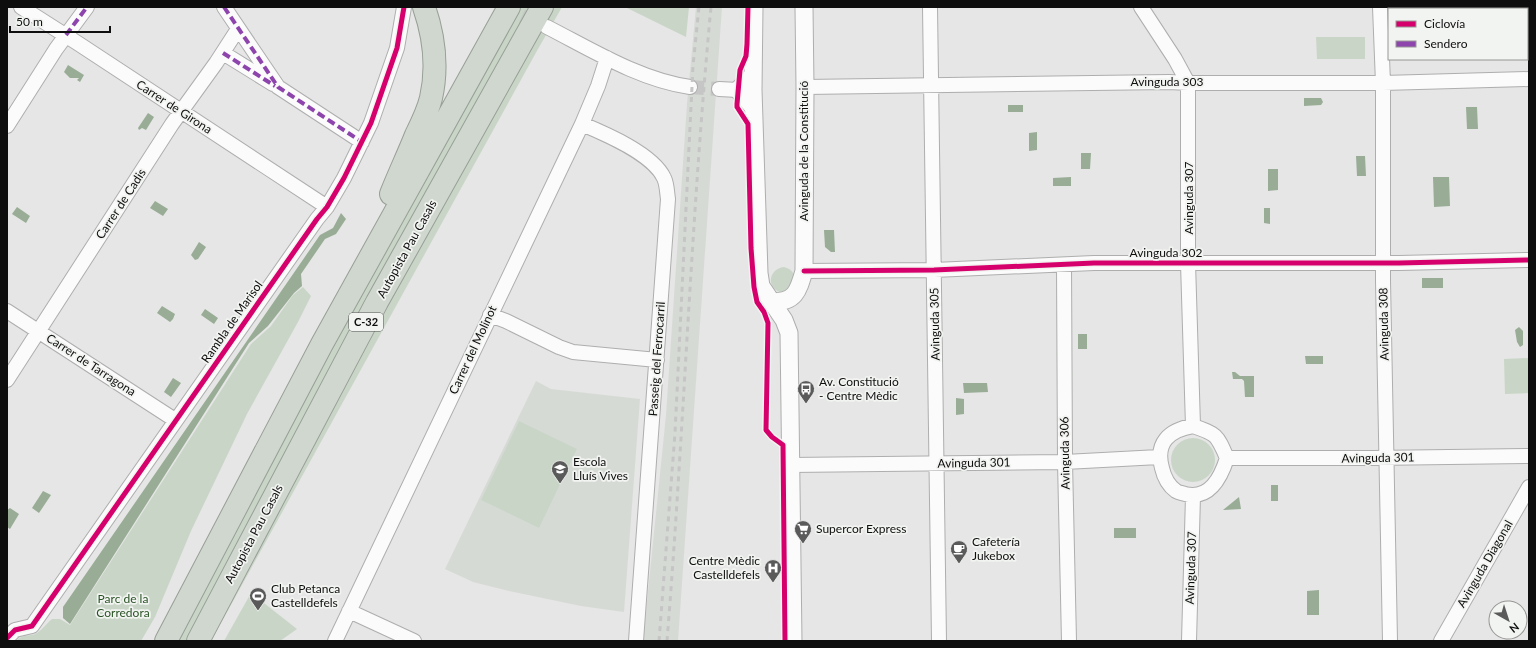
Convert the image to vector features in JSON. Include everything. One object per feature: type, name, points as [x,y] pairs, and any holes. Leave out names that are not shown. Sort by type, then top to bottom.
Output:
[{"type":"highway","points":[[284,416],[312,353],[384,208],[426,112],[431,97],[435,59],[432,35],[424,7]]},
{"type":"highway","name":"C-32","points":[[166,641],[322,344],[509,7]]},
{"type":"highway","name":"Autopista Pau Casals","points":[[198,641],[377,302],[544,17]]},
{"type":"street","name":"Carrer de Girona","points":[[21,7],[182,111],[327,208]]},
{"type":"street","points":[[7,126],[66,35],[87,7]]},
{"type":"street","points":[[224,7],[278,87]]},
{"type":"street","name":"Rambla de Marisol","points":[[7,638],[15,630],[32,626],[175,420],[317,219],[327,208],[344,178],[371,123],[397,48],[404,7]]},
{"type":"street","name":"Avinguda de la Constitució","points":[[754,7],[753,107],[759,273],[761,286],[784,320],[789,333],[793,641]]},
{"type":"street","name":"Avinguda de la Constitució","points":[[789,333],[794,320],[796,293],[799,290],[804,271],[804,7]]},
{"type":"street","name":"Avinguda 305","points":[[930,7],[939,641]]},
{"type":"street","name":"Avinguda 307","points":[[1141,7],[1175,59],[1188,83],[1188,263],[1193,426]]},
{"type":"street","name":"Avinguda 308","points":[[1380,7],[1390,641]]},
{"type":"street","points":[[544,17],[607,58],[648,77],[673,85],[690,87]]},
{"type":"street","name":"Carrer de Cadis","points":[[7,380],[182,111],[238,29]]},
{"type":"street","points":[[223,52],[362,142]]},
{"type":"street","name":"Carrer del Molinot","points":[[335,641],[348,611],[582,124],[598,86],[607,58]]},
{"type":"street","points":[[738,90],[753,75]]},
{"type":"street","name":"Avinguda 303","points":[[805,88],[1169,82],[1382,83],[1529,79]]},
{"type":"street","points":[[719,89],[738,90],[753,107]]},
{"type":"street","name":"Passeig del Ferrocarril","points":[[582,124],[612,138],[645,157],[656,166],[664,179],[668,199],[636,641]]},
{"type":"street","name":"Avinguda 302","points":[[804,271],[934,270],[1042,264],[1064,265],[1094,263],[1529,260]]},
{"type":"street","name":"Avinguda 306","points":[[1064,265],[1065,462],[1069,641]]},
{"type":"street","points":[[772,302],[784,302],[796,293]]},
{"type":"street","name":"Carrer de Tarragona","points":[[7,311],[175,420]]},
{"type":"street","points":[[490,315],[572,352],[657,360]]},
{"type":"street","points":[[1193,426],[1211,432],[1220,442],[1227,458],[1220,477],[1209,490],[1193,496],[1177,491],[1164,478],[1159,457],[1162,446],[1168,436],[1181,428],[1193,426]]},
{"type":"street","name":"Avinguda 301","points":[[1227,458],[1529,456]]},
{"type":"street","name":"Avinguda 301","points":[[790,465],[1065,462],[1159,457]]},
{"type":"street","name":"Avinguda Diagonal","points":[[1441,641],[1529,487]]},
{"type":"street","name":"Avinguda 307","points":[[1189,641],[1193,496]]},
{"type":"street","points":[[348,611],[414,641]]},
{"type":"shaded area","points":[[696,7],[722,7],[678,641],[643,641],[666,415],[687,104]]},
{"type":"shaded area","points":[[68,65],[84,75],[80,82],[77,80],[79,78],[70,78],[64,72]]},
{"type":"shaded area","points":[[1304,98],[1321,98],[1323,102],[1321,105],[1304,106]]},
{"type":"shaded area","points":[[1008,105],[1023,105],[1023,112],[1008,112]]},
{"type":"shaded area","points":[[1466,107],[1477,107],[1478,129],[1467,129]]},
{"type":"shaded area","points":[[148,113],[154,117],[146,130],[142,128],[139,130],[138,128]]},
{"type":"shaded area","points":[[1037,132],[1037,150],[1029,151],[1029,133]]},
{"type":"shaded area","points":[[1081,153],[1091,153],[1090,169],[1081,169]]},
{"type":"shaded area","points":[[1356,156],[1365,156],[1366,176],[1357,176]]},
{"type":"shaded area","points":[[1268,169],[1278,169],[1278,190],[1268,191]]},
{"type":"shaded area","points":[[1071,177],[1071,186],[1053,186],[1053,178]]},
{"type":"shaded area","points":[[1433,177],[1449,177],[1450,206],[1434,207]]},
{"type":"shaded area","points":[[155,201],[168,209],[163,216],[150,208]]},
{"type":"shaded area","points":[[17,207],[30,216],[26,223],[12,214]]},
{"type":"shaded area","points":[[1264,208],[1270,208],[1270,224],[1264,223]]},
{"type":"shaded area","points":[[341,213],[346,219],[336,234],[325,239],[301,274],[302,286],[294,293],[268,326],[249,343],[70,624],[63,618],[63,607],[320,235],[333,228]]},
{"type":"shaded area","points":[[824,230],[834,230],[835,252],[831,252],[825,247]]},
{"type":"shaded area","points":[[199,242],[206,247],[198,259],[195,260],[191,255]]},
{"type":"shaded area","points":[[1422,278],[1443,278],[1443,288],[1422,288]]},
{"type":"shaded area","points":[[162,306],[175,314],[170,322],[157,313]]},
{"type":"shaded area","points":[[205,309],[218,318],[214,324],[201,315]]},
{"type":"shaded area","points":[[1519,327],[1523,331],[1523,345],[1520,347],[1517,342],[1515,330]]},
{"type":"shaded area","points":[[1078,334],[1087,334],[1087,349],[1078,349]]},
{"type":"shaded area","points":[[1305,356],[1323,356],[1323,364],[1306,364]]},
{"type":"shaded area","points":[[1232,372],[1235,372],[1240,376],[1254,376],[1254,397],[1245,397],[1244,381],[1242,379],[1233,379]]},
{"type":"shaded area","points":[[173,378],[181,383],[171,397],[164,392]]},
{"type":"shaded area","name":"Escola Lluís Vives","points":[[536,381],[551,389],[640,399],[624,612],[581,606],[509,591],[473,582],[445,569]]},
{"type":"shaded area","points":[[963,383],[987,383],[988,392],[964,393]]},
{"type":"shaded area","points":[[956,398],[964,399],[964,414],[956,415]]},
{"type":"shaded area","points":[[1271,485],[1278,485],[1278,501],[1271,501]]},
{"type":"shaded area","points":[[43,491],[51,495],[39,513],[32,508]]},
{"type":"shaded area","points":[[1239,497],[1241,509],[1223,510]]},
{"type":"shaded area","points":[[10,508],[19,514],[10,529],[7,527],[7,510]]},
{"type":"shaded area","points":[[1114,528],[1136,528],[1136,538],[1114,538]]},
{"type":"shaded area","points":[[1319,590],[1319,615],[1307,615],[1307,591]]},
{"type":"green space","points":[[496,7],[562,7],[211,641],[158,641]]},
{"type":"green space","points":[[625,7],[689,7],[686,37]]},
{"type":"green space","points":[[1316,37],[1365,37],[1365,59],[1317,59]]},
{"type":"green space","points":[[784,267],[793,272],[796,282],[784,293],[774,288],[771,280],[774,272]]},
{"type":"green space","name":"Parc de la Corredora","points":[[303,287],[311,296],[247,414],[191,531],[155,617],[141,641],[16,641],[21,637],[37,633],[52,619],[60,619],[70,625],[251,344],[271,326],[293,295]]},
{"type":"green space","points":[[1529,358],[1529,393],[1505,394],[1504,359]]},
{"type":"green space","points":[[519,421],[577,449],[539,528],[481,500]]},
{"type":"green space","points":[[1193,438],[1205,442],[1211,448],[1215,460],[1211,472],[1205,478],[1193,482],[1181,478],[1175,472],[1171,460],[1175,448],[1181,442]]},
{"type":"green space","name":"Club Petanca Castelldefels","points":[[251,593],[297,629],[280,641],[224,641]]},
{"type":"tunnel","points":[[503,7],[540,24]]},
{"type":"tunnel","points":[[690,87],[719,89]]},
{"type":"railway","points":[[659,641],[675,433],[693,66],[699,7]]},
{"type":"railway","points":[[667,641],[698,165],[711,7]]},
{"type":"marked path","points":[[66,35],[87,7]]},
{"type":"marked path","points":[[224,7],[278,87],[362,142]]},
{"type":"marked path","points":[[223,53],[275,86]]},
{"type":"cycle path","points":[[7,638],[15,630],[32,626],[317,219],[327,207],[344,178],[371,123],[397,48],[404,7]]},
{"type":"cycle path","points":[[748,7],[746,56],[740,70],[737,107],[748,124],[751,248],[754,287],[757,302],[764,312],[768,323],[766,430],[772,437],[783,445],[785,641]]},
{"type":"cycle path","points":[[804,271],[934,270],[1094,263],[1399,263],[1529,260]]},
{"type":"place","name":"Av. Constitució - Centre Mèdic","points":[[806,404]]},
{"type":"place","name":"Escola Lluís Vives","points":[[560,484]]},
{"type":"place","name":"Supercor Express","points":[[803,544]]},
{"type":"place","name":"Cafetería Jukebox","points":[[959,564]]},
{"type":"place","name":"Centre Mèdic Castelldefels","points":[[773,583]]},
{"type":"place","name":"Club Petanca Castelldefels","points":[[258,611]]}]
